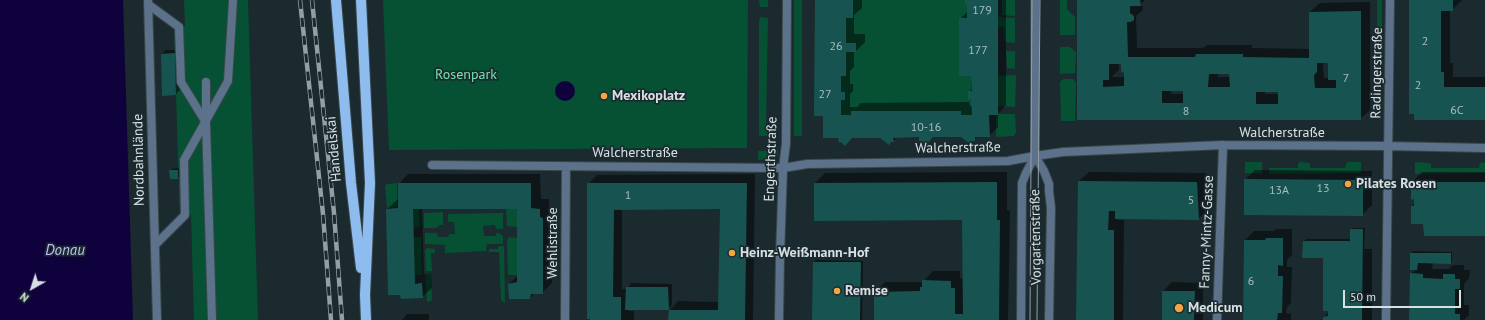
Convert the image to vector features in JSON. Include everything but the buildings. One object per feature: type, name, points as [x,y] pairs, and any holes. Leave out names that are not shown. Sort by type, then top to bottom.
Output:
[{"type":"main road","name":"Handelskai","points":[[336,0],[351,183],[365,295],[366,320]]},
{"type":"main road","name":"Handelskai","points":[[361,0],[370,183],[365,295]]},
{"type":"street","points":[[154,244],[186,215],[184,160],[228,81],[233,0]]},
{"type":"street","name":"Engerthstraße","points":[[779,320],[783,168],[786,144],[787,0]]},
{"type":"street","name":"Vorgartenstraße","points":[[1021,320],[1022,183],[1035,156],[1035,0]]},
{"type":"street","name":"Radingerstraße","points":[[1386,320],[1390,0]]},
{"type":"street","points":[[148,3],[179,27],[181,82],[206,122]]},
{"type":"street","name":"Nordbahnlände","points":[[148,3],[156,320]]},
{"type":"street","points":[[206,82],[212,320]]},
{"type":"street","name":"Walcherstraße","points":[[432,165],[783,168],[807,164],[1008,161],[1063,152],[1223,145],[1485,148]]},
{"type":"street","name":"Fanny-Mintz-Gasse","points":[[1217,320],[1223,145]]},
{"type":"street","name":"Vorgartenstraße","points":[[1035,156],[1044,171],[1049,184],[1051,208],[1049,320]]},
{"type":"street","name":"Wehlistraße","points":[[565,320],[566,166]]},
{"type":"green space","points":[[184,0],[248,0],[258,320],[194,320],[191,215],[180,215],[178,160],[174,27],[185,26]]},
{"type":"green space","name":"Rosenpark","points":[[383,0],[748,0],[747,148],[389,150]]},
{"type":"green space","points":[[759,0],[768,0],[768,7],[760,7]]},
{"type":"green space","points":[[794,0],[802,0],[802,136],[794,136]]},
{"type":"green space","points":[[853,0],[965,0],[965,5],[967,5],[967,18],[959,18],[959,75],[971,76],[972,115],[961,115],[961,111],[851,111],[851,115],[841,115],[841,100],[845,100],[845,92],[841,92],[841,76],[846,76],[846,52],[856,52],[856,43],[846,43],[846,18],[853,17]]},
{"type":"green space","points":[[1002,0],[1015,0],[1015,16],[1002,15]]},
{"type":"green space","points":[[1060,0],[1067,0],[1067,9],[1075,17],[1075,35],[1060,35]]},
{"type":"green space","points":[[1377,0],[1382,0],[1382,28],[1377,28]]},
{"type":"green space","points":[[760,17],[768,18],[766,125],[776,126],[776,137],[759,135]]},
{"type":"green space","points":[[998,17],[1015,18],[1015,43],[1005,42],[1004,27],[998,27]]},
{"type":"green space","points":[[1377,43],[1382,43],[1381,120],[1376,115]]},
{"type":"green space","points":[[1060,47],[1070,47],[1076,52],[1075,73],[1060,74]]},
{"type":"green space","points":[[1006,51],[1015,51],[1015,69],[1007,68]]},
{"type":"green space","points":[[1016,75],[1015,107],[998,106],[998,76]]},
{"type":"green space","points":[[1063,79],[1073,79],[1076,83],[1075,121],[1061,121],[1060,82]]},
{"type":"green space","points":[[1015,114],[1016,132],[1014,136],[997,137],[996,115]]},
{"type":"green space","points":[[778,150],[778,156],[776,158],[758,160],[758,151]]},
{"type":"green space","points":[[1245,162],[1262,162],[1262,174],[1245,173]]},
{"type":"green space","points":[[1300,162],[1310,163],[1310,168],[1345,168],[1347,162],[1361,162],[1361,171],[1359,173],[1269,174],[1269,168],[1298,168],[1298,164]]},
{"type":"green space","points":[[1415,162],[1429,163],[1431,164],[1431,168],[1479,168],[1480,163],[1485,162],[1485,173],[1415,174]]},
{"type":"green space","points":[[397,183],[397,207],[387,208],[385,186],[387,184]]},
{"type":"green space","points":[[413,209],[419,209],[420,227],[413,228]]},
{"type":"green space","points":[[506,209],[517,209],[517,227],[507,226]]},
{"type":"green space","points":[[443,212],[443,225],[436,228],[424,228],[424,213]]},
{"type":"green space","points":[[503,213],[503,229],[496,229],[495,225],[483,226],[484,236],[496,236],[496,233],[499,233],[503,236],[503,244],[487,244],[486,251],[445,253],[445,245],[425,244],[425,233],[437,233],[438,237],[448,237],[449,234],[455,234],[454,222],[448,222],[448,214]]},
{"type":"green space","points":[[413,237],[421,237],[422,275],[414,275]]},
{"type":"green space","points":[[509,237],[517,238],[517,275],[508,274],[507,240]]},
{"type":"green space","points":[[498,246],[504,246],[505,303],[501,300],[499,252],[489,252],[489,249],[498,249]]},
{"type":"green space","points":[[427,248],[435,249],[435,253],[431,253],[432,271],[426,271],[425,250]]},
{"type":"green space","points":[[425,274],[431,274],[432,301],[427,302]]},
{"type":"water","name":"Donau","points":[[0,0],[123,0],[133,320],[0,320]]},
{"type":"water","points":[[561,81],[569,81],[575,87],[575,95],[569,101],[561,101],[555,95],[555,87]]},
{"type":"tram line","points":[[1030,320],[1032,0]]},
{"type":"tram line","points":[[1037,320],[1040,0]]},
{"type":"railway","points":[[300,0],[323,214],[331,320]]},
{"type":"railway","points":[[312,0],[334,213],[342,320]]},
{"type":"place","name":"Mexikoplatz","points":[[604,96]]},
{"type":"place","name":"Pilates Rosen","points":[[1348,184]]},
{"type":"place","name":"Heinz-Weißmann-Hof","points":[[732,253]]},
{"type":"place","name":"Remise","points":[[837,291]]},
{"type":"place","name":"Medicum","points":[[1179,308]]}]
